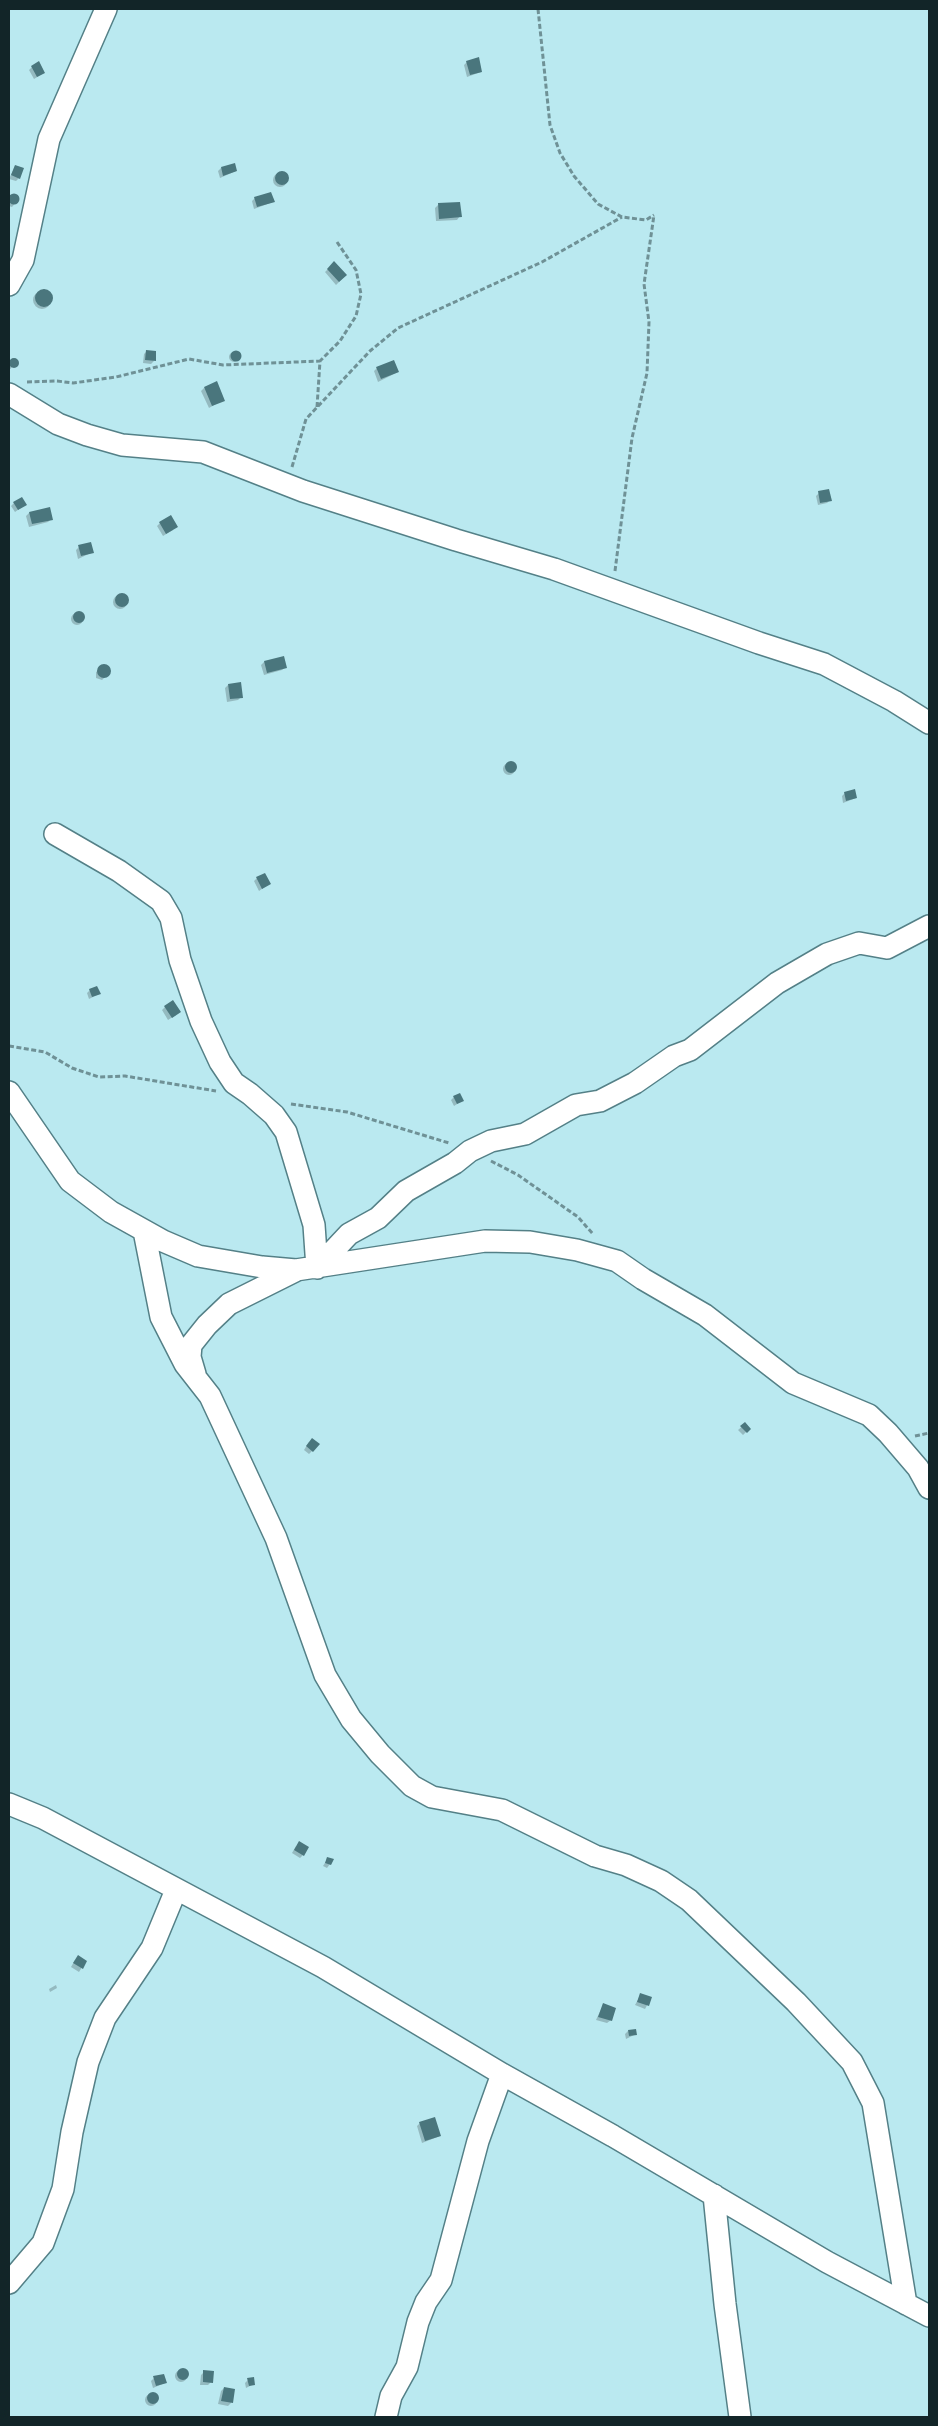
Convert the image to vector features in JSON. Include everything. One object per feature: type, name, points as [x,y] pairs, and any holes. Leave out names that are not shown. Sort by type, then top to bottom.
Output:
[{"type":"street","points":[[9,284],[23,260],[49,140],[106,9]]},
{"type":"street","points":[[14,388],[58,424],[87,436],[122,445],[203,452],[288,485],[613,589],[759,643],[824,664],[894,701],[929,724]]},
{"type":"street","points":[[55,834],[119,871],[161,901],[171,918],[180,960],[201,1021],[220,1062],[234,1083],[274,1115],[286,1132],[314,1225],[317,1268]]},
{"type":"street","points":[[317,1268],[349,1234],[378,1218],[406,1191],[455,1163],[470,1151],[491,1141],[525,1134],[576,1105],[600,1101],[635,1083],[674,1056],[690,1050],[777,983],[827,954],[859,943],[887,948],[929,926]]},
{"type":"street","points":[[9,1092],[70,1181],[111,1212],[144,1231],[198,1256],[262,1267],[296,1270],[485,1241],[530,1242],[577,1250],[617,1261],[643,1279],[705,1315],[793,1383],[868,1415],[888,1433],[912,1461],[929,1488]]},
{"type":"street","points":[[144,1231],[161,1316],[184,1364],[210,1396],[276,1538],[325,1675],[351,1719],[380,1754],[412,1786],[432,1797],[502,1810],[595,1856],[626,1866],[661,1881],[689,1900],[796,2002],[852,2062],[873,2103],[906,2304]]},
{"type":"street","points":[[196,1379],[190,1357],[191,1345],[207,1325],[229,1304],[296,1270]]},
{"type":"street","points":[[9,1804],[43,1818],[323,1967],[502,2074],[613,2136],[827,2262],[929,2316]]},
{"type":"street","points":[[9,2283],[43,2243],[63,2189],[72,2132],[88,2062],[105,2018],[152,1948],[176,1890]]},
{"type":"street","points":[[386,2417],[391,2396],[407,2368],[418,2322],[426,2302],[441,2280],[478,2141],[502,2074]]},
{"type":"street","points":[[714,2195],[725,2304],[740,2417]]},
{"type":"path","points":[[538,9],[550,125],[560,153],[587,193],[598,204],[622,217],[646,220],[654,215],[644,284],[649,322],[647,373],[632,438],[613,589]]},
{"type":"path","points":[[288,485],[306,419],[364,356],[398,328],[542,262],[622,217]]},
{"type":"path","points":[[317,408],[320,361],[340,341],[356,316],[361,294],[356,270],[337,242]]},
{"type":"path","points":[[14,388],[58,380],[73,382],[107,378],[189,359],[224,365],[320,361]]},
{"type":"path","points":[[9,1046],[45,1052],[72,1068],[99,1077],[125,1076],[250,1094]]},
{"type":"path","points":[[285,1103],[302,1107],[347,1112],[470,1151],[518,1175],[578,1217],[617,1261]]},
{"type":"building","points":[[479,57],[482,72],[470,75],[466,61]]},
{"type":"building","points":[[39,61],[45,73],[37,77],[31,66]]},
{"type":"building","points":[[235,163],[237,171],[223,176],[221,167]]},
{"type":"building","points":[[15,165],[24,168],[20,179],[11,175]]},
{"type":"building","points":[[282,171],[287,173],[289,178],[287,183],[282,185],[277,183],[275,178],[277,173]]},
{"type":"building","points":[[271,192],[275,202],[257,207],[254,197]]},
{"type":"building","points":[[12,194],[16,194],[19,199],[18,203],[12,204],[9,201],[9,197]]},
{"type":"building","points":[[460,202],[462,217],[439,219],[438,203]]},
{"type":"building","points":[[334,261],[347,275],[339,282],[327,269]]},
{"type":"building","points":[[40,289],[48,289],[53,294],[51,305],[40,307],[35,302],[35,294]]},
{"type":"building","points":[[146,350],[156,351],[156,361],[145,360]]},
{"type":"building","points":[[234,351],[238,351],[241,356],[240,360],[234,361],[231,358],[231,354]]},
{"type":"building","points":[[12,358],[16,358],[19,363],[18,367],[12,368],[9,365],[9,361]]},
{"type":"building","points":[[394,360],[399,372],[381,379],[376,367]]},
{"type":"building","points":[[217,381],[225,401],[212,406],[204,387]]},
{"type":"building","points":[[829,489],[832,501],[820,503],[818,491]]},
{"type":"building","points":[[22,497],[27,505],[18,510],[13,502]]},
{"type":"building","points":[[50,507],[53,520],[32,524],[29,512]]},
{"type":"building","points":[[171,515],[178,527],[166,534],[159,522]]},
{"type":"building","points":[[91,542],[94,553],[81,556],[78,545]]},
{"type":"building","points":[[119,593],[125,593],[129,600],[125,607],[119,607],[115,603],[115,597]]},
{"type":"building","points":[[77,611],[81,611],[85,617],[81,623],[77,623],[73,619],[73,615]]},
{"type":"building","points":[[284,656],[287,668],[267,673],[264,661]]},
{"type":"building","points":[[104,664],[109,666],[111,671],[109,676],[104,678],[99,676],[97,671],[99,666]]},
{"type":"building","points":[[241,682],[243,698],[230,699],[228,684]]},
{"type":"building","points":[[509,761],[513,761],[517,767],[513,773],[509,773],[505,769],[505,765]]},
{"type":"building","points":[[855,789],[857,798],[846,801],[844,792]]},
{"type":"building","points":[[265,873],[271,884],[262,889],[256,877]]},
{"type":"building","points":[[97,986],[101,994],[92,997],[89,989]]},
{"type":"building","points":[[173,1000],[181,1012],[172,1018],[164,1006]]},
{"type":"building","points":[[460,1093],[464,1101],[457,1104],[453,1096]]},
{"type":"building","points":[[745,1422],[751,1429],[747,1433],[740,1426]]},
{"type":"building","points":[[312,1438],[320,1444],[313,1452],[306,1446]]},
{"type":"building","points":[[299,1841],[309,1847],[304,1856],[294,1850]]},
{"type":"building","points":[[327,1857],[334,1859],[331,1865],[325,1863]]},
{"type":"building","points":[[78,1955],[87,1961],[83,1969],[73,1963]]},
{"type":"building","points":[[640,1993],[652,1997],[649,2006],[637,2002]]},
{"type":"building","points":[[603,2003],[616,2008],[612,2021],[598,2017]]},
{"type":"building","points":[[636,2029],[637,2035],[629,2036],[628,2030]]},
{"type":"building","points":[[435,2117],[441,2136],[425,2141],[419,2122]]},
{"type":"building","points":[[185,2368],[188,2369],[188,2379],[181,2380],[178,2379],[177,2372],[178,2369]]},
{"type":"building","points":[[203,2370],[214,2371],[213,2383],[203,2382]]},
{"type":"building","points":[[164,2374],[167,2383],[156,2386],[153,2376]]},
{"type":"building","points":[[254,2377],[255,2385],[249,2386],[247,2378]]},
{"type":"building","points":[[224,2387],[235,2389],[233,2403],[221,2401]]},
{"type":"building","points":[[151,2392],[155,2392],[159,2398],[155,2404],[151,2404],[147,2400],[147,2396]]}]
